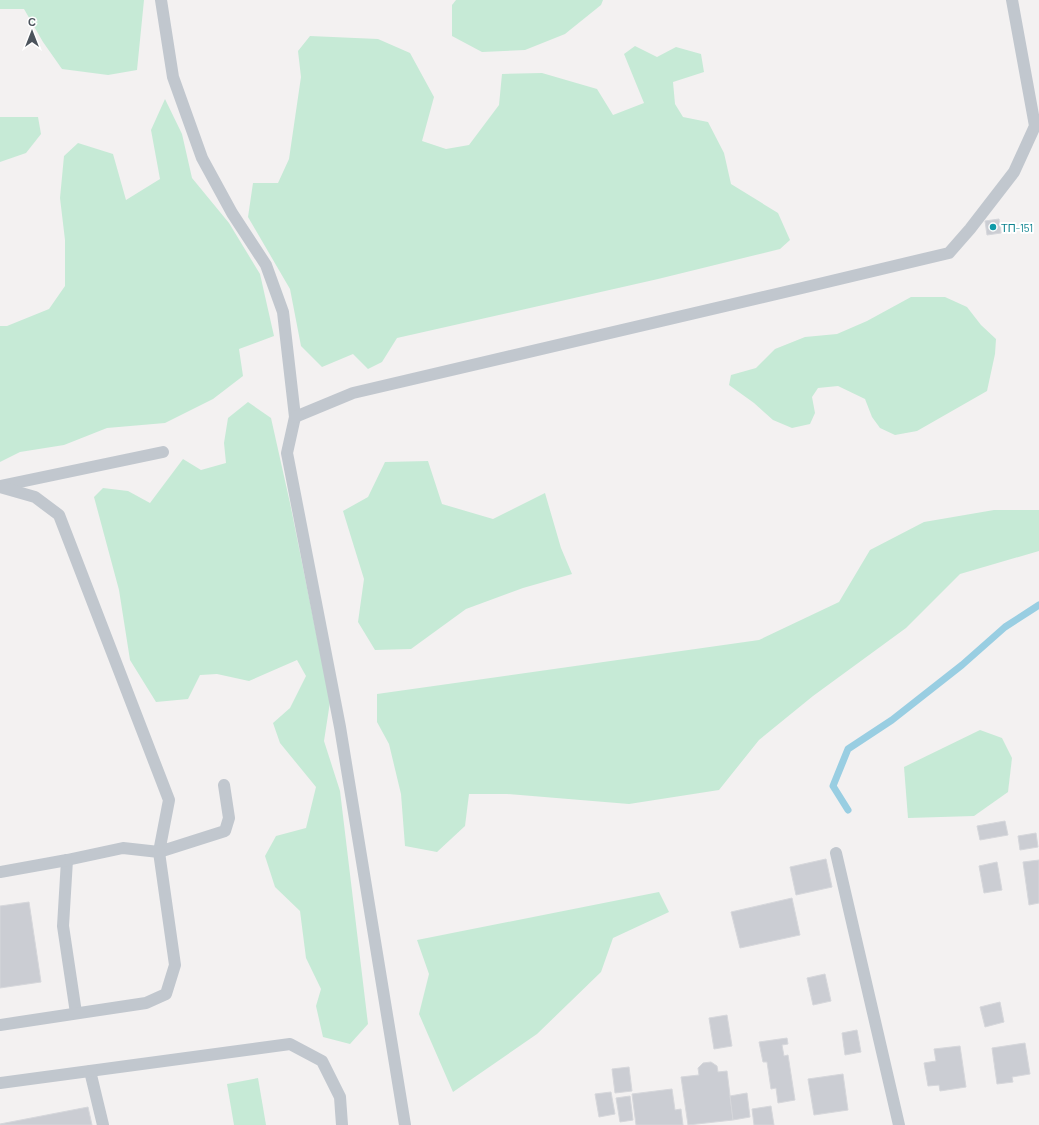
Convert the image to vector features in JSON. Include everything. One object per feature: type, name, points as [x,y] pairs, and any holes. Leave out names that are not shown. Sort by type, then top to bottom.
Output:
[{"type":"lane","points":[[161,0],[173,78],[202,158],[232,213],[266,265],[283,312],[295,417],[287,453],[340,727],[405,1125]]},
{"type":"lane","points":[[295,417],[353,393],[949,252],[970,229],[1014,172],[1035,126],[1012,0]]},
{"type":"lane","points":[[0,486],[163,452]]},
{"type":"lane","points":[[0,486],[35,497],[58,515],[169,800],[160,852],[175,965],[166,994],[146,1004],[0,1025]]},
{"type":"lane","points":[[0,872],[123,848],[160,852],[225,831],[229,818],[224,785]]},
{"type":"lane","points":[[836,853],[899,1125]]},
{"type":"lane","points":[[67,860],[63,926],[76,1013]]},
{"type":"lane","points":[[0,1083],[290,1044],[322,1062],[340,1097],[342,1125]]},
{"type":"lane","points":[[90,1071],[103,1125]]},
{"type":"green space","points":[[0,0],[144,0],[137,70],[108,75],[62,69],[43,42],[24,9],[0,9]]},
{"type":"green space","points":[[456,0],[603,0],[601,5],[565,34],[525,50],[482,52],[452,36],[452,5]]},
{"type":"green space","points":[[310,36],[378,39],[410,53],[434,97],[422,141],[446,149],[469,145],[499,105],[502,74],[542,73],[597,89],[613,115],[644,103],[624,54],[635,46],[657,57],[676,47],[701,54],[704,72],[673,82],[675,104],[683,117],[708,122],[724,153],[731,184],[778,213],[790,240],[780,249],[658,279],[397,338],[382,362],[368,369],[353,354],[322,367],[301,346],[290,289],[248,217],[253,183],[278,183],[289,159],[301,77],[298,51]]},
{"type":"green space","points":[[165,99],[182,134],[192,178],[229,223],[260,274],[274,336],[239,349],[243,376],[213,399],[165,423],[107,428],[64,445],[20,452],[0,462],[0,326],[7,326],[49,309],[65,286],[65,240],[60,198],[64,156],[78,143],[113,154],[126,200],[160,179],[151,130]]},
{"type":"green space","points":[[0,117],[38,117],[41,134],[26,153],[0,162]]},
{"type":"green space","points":[[911,297],[945,297],[967,307],[981,325],[996,339],[995,354],[987,391],[917,431],[895,435],[880,428],[872,417],[865,399],[838,386],[818,388],[812,397],[815,413],[810,424],[792,428],[773,420],[754,403],[729,385],[731,375],[756,368],[775,349],[805,337],[837,334],[867,321]]},
{"type":"green space","points":[[248,402],[271,418],[290,503],[330,702],[324,741],[340,791],[368,1024],[350,1044],[323,1037],[316,1006],[321,989],[306,958],[300,911],[275,887],[265,856],[276,836],[306,828],[316,787],[280,743],[273,723],[290,708],[306,676],[297,660],[249,681],[217,674],[200,675],[188,699],[156,702],[130,660],[119,590],[94,497],[103,488],[128,491],[150,503],[183,459],[201,470],[226,463],[224,443],[228,418]]},
{"type":"green space","points":[[428,461],[442,504],[493,519],[545,493],[561,548],[572,574],[523,588],[466,609],[411,649],[375,650],[358,622],[364,579],[343,511],[368,497],[385,462]]},
{"type":"green space","points":[[994,510],[1039,510],[1039,551],[960,574],[906,628],[813,696],[759,740],[719,790],[629,804],[507,794],[469,794],[465,826],[437,852],[405,846],[401,794],[389,744],[377,722],[377,694],[759,640],[839,602],[870,550],[924,522]]},
{"type":"green space","points":[[980,730],[1002,738],[1012,758],[1008,792],[974,816],[908,818],[904,767]]},
{"type":"green space","points":[[659,892],[669,912],[613,938],[601,972],[537,1034],[453,1092],[419,1014],[429,974],[417,940]]},
{"type":"green space","points":[[258,1078],[266,1125],[234,1125],[227,1084]]},
{"type":"building","name":"ТП-151","points":[[999,219],[1001,233],[987,235],[985,221]]},
{"type":"building","points":[[1005,821],[1008,835],[980,840],[977,826]]},
{"type":"building","points":[[1036,833],[1038,847],[1020,850],[1018,836]]},
{"type":"building","points":[[826,859],[832,887],[796,895],[790,867]]},
{"type":"building","points":[[1039,860],[1039,903],[1029,905],[1023,862]]},
{"type":"building","points":[[997,862],[1002,890],[984,893],[979,866]]},
{"type":"building","points":[[792,898],[800,935],[740,948],[731,912]]},
{"type":"building","points":[[29,902],[41,982],[0,988],[0,906]]},
{"type":"building","points":[[825,974],[831,1001],[813,1005],[807,978]]},
{"type":"building","points":[[1000,1002],[1004,1022],[985,1027],[980,1007]]},
{"type":"building","points":[[727,1015],[732,1046],[714,1049],[709,1018]]},
{"type":"building","points":[[857,1030],[861,1052],[845,1055],[842,1033]]},
{"type":"building","points":[[787,1038],[788,1044],[782,1045],[784,1056],[788,1055],[795,1100],[778,1103],[776,1088],[771,1089],[767,1062],[763,1062],[759,1042]]},
{"type":"building","points":[[1025,1043],[1030,1074],[1012,1077],[1013,1082],[997,1084],[992,1048]]},
{"type":"building","points":[[960,1046],[966,1087],[940,1091],[939,1085],[928,1086],[924,1063],[936,1061],[934,1049]]},
{"type":"building","points":[[711,1062],[717,1066],[718,1072],[727,1071],[733,1120],[688,1125],[681,1077],[699,1075],[698,1068],[703,1063]]},
{"type":"building","points":[[629,1067],[632,1091],[615,1093],[612,1069]]},
{"type":"building","points":[[843,1074],[848,1110],[814,1115],[808,1079]]},
{"type":"building","points":[[672,1089],[675,1110],[681,1109],[683,1125],[636,1125],[632,1094]]},
{"type":"building","points":[[611,1092],[615,1114],[599,1117],[595,1094]]},
{"type":"building","points":[[747,1093],[750,1117],[733,1120],[730,1096]]},
{"type":"building","points":[[630,1096],[633,1120],[620,1122],[616,1098]]},
{"type":"building","points":[[771,1106],[774,1125],[754,1125],[752,1109]]},
{"type":"building","points":[[88,1107],[92,1125],[0,1125],[0,1124]]},
{"type":"waterway","points":[[848,810],[833,786],[848,749],[892,720],[962,665],[1005,627],[1039,605]]},
{"type":"place","name":"ТП-151","points":[[993,227]]}]
